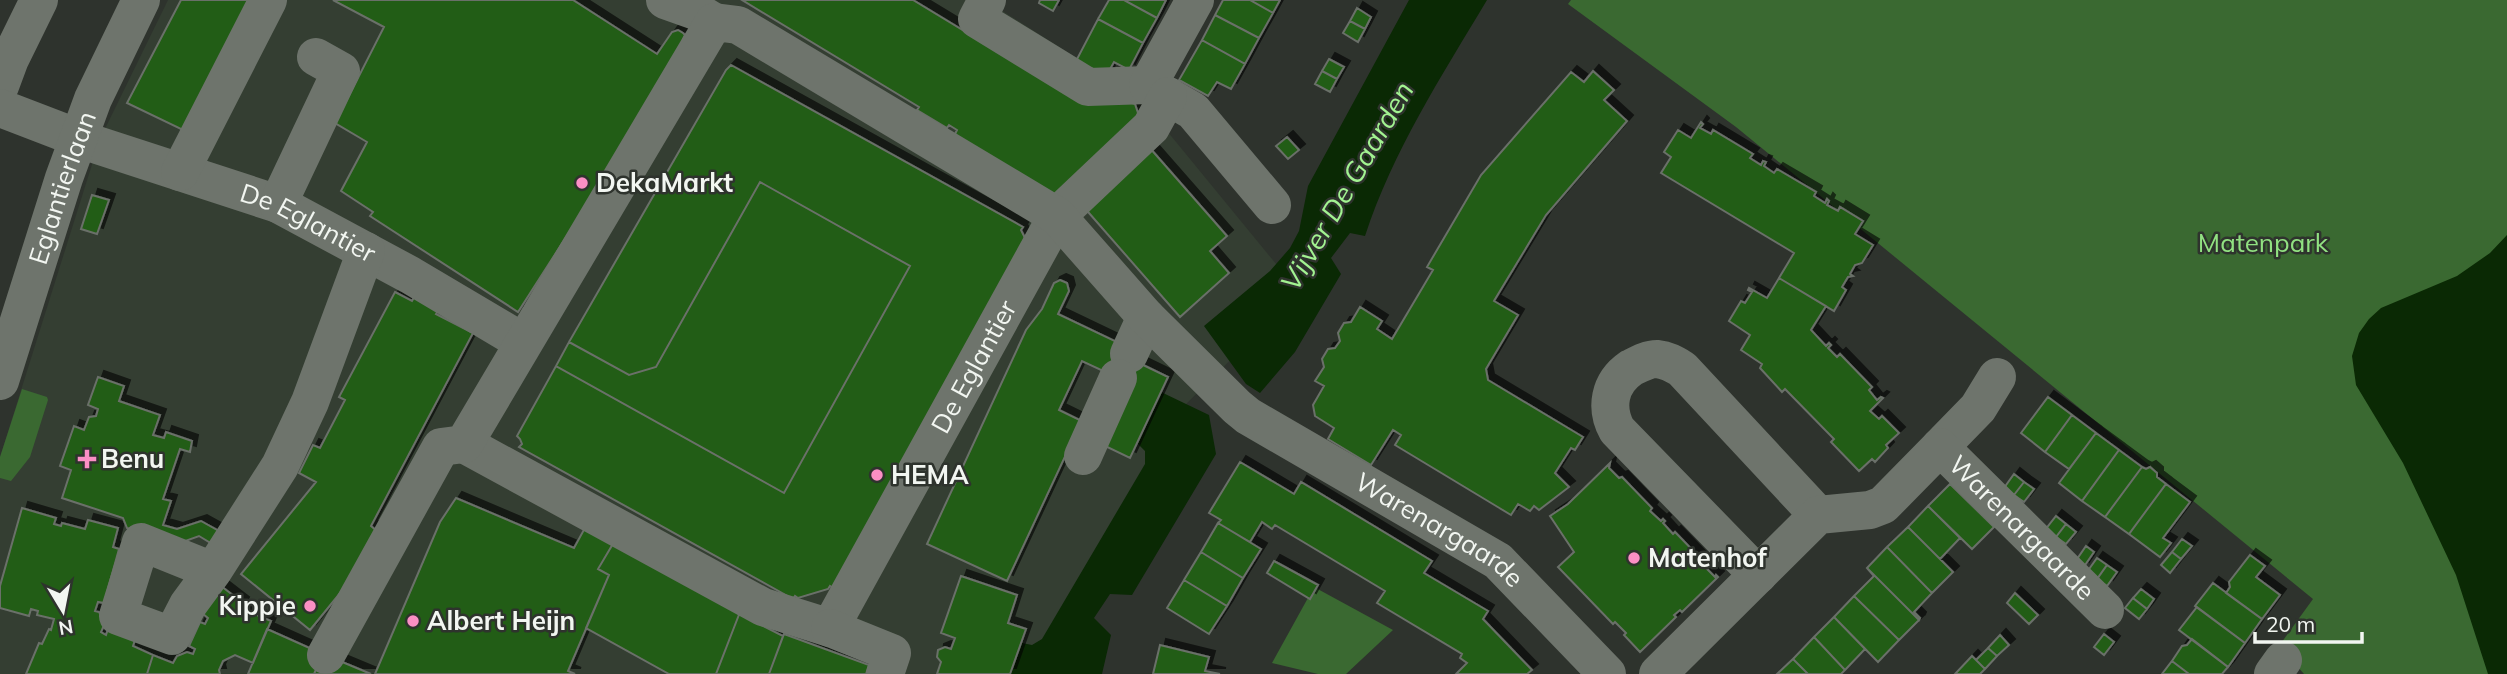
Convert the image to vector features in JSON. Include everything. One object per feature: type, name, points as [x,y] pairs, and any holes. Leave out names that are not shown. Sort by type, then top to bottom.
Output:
[{"type":"street","points":[[0,86],[39,0]]},
{"type":"street","name":"Eglantierlaan","points":[[0,381],[78,138],[93,99],[142,0]]},
{"type":"street","points":[[180,172],[268,0]]},
{"type":"street","points":[[988,0],[978,19],[1088,87],[1158,90],[1193,111],[1272,205]]},
{"type":"street","name":"De Eglantier","points":[[830,628],[1056,216],[1151,127],[1158,90],[1195,0]]},
{"type":"street","points":[[464,444],[523,342],[694,8],[738,25],[1056,216],[1146,317],[1083,456]]},
{"type":"street","points":[[278,204],[341,71],[316,57]]},
{"type":"street","name":"De Eglantier","points":[[0,108],[78,138],[278,204],[410,275],[523,342]]},
{"type":"street","points":[[213,571],[280,466],[310,402],[366,251]]},
{"type":"street","name":"Warenargaarde","points":[[1146,317],[1248,416],[1498,561],[1607,674]]},
{"type":"street","points":[[1658,674],[1758,575],[1818,515],[1682,369],[1669,361],[1653,359],[1638,364],[1624,373],[1614,386],[1609,403],[1610,418],[1617,430],[1758,575]]},
{"type":"street","name":"Warenargaarde","points":[[1818,515],[1870,510],[1883,505],[1978,408],[1997,377]]},
{"type":"street","points":[[326,654],[441,447],[464,444],[763,607],[830,628],[892,653],[885,674]]},
{"type":"street","name":"Warenargaarde","points":[[1941,447],[2105,610]]},
{"type":"shaded area","points":[[168,0],[985,0],[1140,98],[1299,292],[1175,415],[1053,674],[0,674],[0,457],[100,139]]},
{"type":"green space","name":"Matenpark","points":[[1571,0],[2507,0],[2507,674],[2304,674],[2279,646],[2313,599],[1736,127],[1568,4]]},
{"type":"green space","points":[[22,389],[47,397],[48,400],[30,457],[11,481],[0,478],[0,457]]},
{"type":"green space","points":[[1314,587],[1393,630],[1346,674],[1318,674],[1272,663]]},
{"type":"water","name":"Vijver De Gaarden","points":[[1409,0],[1487,0],[1404,144],[1389,174],[1365,236],[1350,233],[1331,258],[1341,274],[1295,352],[1260,393],[1246,384],[1204,326],[1270,271],[1290,248],[1299,231],[1308,186]]},
{"type":"water","points":[[2507,235],[2507,674],[2488,674],[2456,575],[2403,463],[2356,385],[2352,356],[2359,333],[2381,308],[2457,276],[2490,253]]},
{"type":"water","points":[[1161,392],[1209,415],[1216,454],[1132,595],[1110,594],[1094,618],[1111,635],[1102,674],[1011,674],[1022,643],[1032,645],[1042,639],[1145,464],[1145,451],[1138,444]]},
{"type":"building","points":[[181,0],[250,0],[183,130],[127,103]]},
{"type":"building","points":[[333,0],[573,0],[657,54],[672,32],[678,30],[685,35],[660,91],[518,312],[370,216],[373,212],[341,191],[367,142],[335,123],[384,27]]},
{"type":"building","points":[[742,0],[913,0],[1035,74],[1135,104],[1139,116],[1055,200],[954,136],[957,130],[949,125],[947,128],[917,110],[919,107]]},
{"type":"building","points":[[1040,0],[1059,0],[1053,11],[1039,3]]},
{"type":"building","points":[[1109,0],[1124,0],[1157,18],[1143,43],[1098,19]]},
{"type":"building","points":[[1124,0],[1166,0],[1157,18]]},
{"type":"building","points":[[1223,0],[1250,0],[1273,13],[1259,38],[1215,15]]},
{"type":"building","points":[[1250,0],[1280,0],[1273,13]]},
{"type":"building","points":[[1357,8],[1371,17],[1365,29],[1350,21]]},
{"type":"building","points":[[1215,15],[1259,38],[1245,64],[1202,40]]},
{"type":"building","points":[[1098,19],[1143,43],[1129,70],[1114,62],[1105,78],[1076,61]]},
{"type":"building","points":[[1350,21],[1365,29],[1358,42],[1343,33]]},
{"type":"building","points":[[1202,40],[1245,64],[1231,89],[1217,82],[1208,96],[1179,80]]},
{"type":"building","points":[[1329,59],[1344,67],[1337,79],[1322,71]]},
{"type":"building","points":[[731,65],[1023,227],[1021,230],[1026,240],[833,588],[830,586],[828,589],[798,598],[795,596],[793,599],[519,447],[522,444],[517,436],[556,366],[784,493],[910,266],[760,182],[656,367],[629,375],[569,342]]},
{"type":"building","points":[[1322,71],[1337,79],[1330,92],[1315,84]]},
{"type":"building","points":[[1593,71],[1614,90],[1604,100],[1627,121],[1546,215],[1494,301],[1518,315],[1486,369],[1488,380],[1583,437],[1575,450],[1571,448],[1555,473],[1569,487],[1539,510],[1534,506],[1530,511],[1518,504],[1511,515],[1395,445],[1401,435],[1393,430],[1371,465],[1328,439],[1334,428],[1315,416],[1313,405],[1324,386],[1315,381],[1324,367],[1322,359],[1328,349],[1335,348],[1340,341],[1338,333],[1344,323],[1351,322],[1360,307],[1382,321],[1377,329],[1392,339],[1433,270],[1427,267],[1481,175],[1571,72],[1584,82]]},
{"type":"building","points":[[1701,122],[1703,124],[1700,128],[1711,134],[1713,130],[1753,154],[1750,158],[1761,165],[1763,161],[1766,162],[1764,166],[1774,173],[1777,169],[1816,192],[1814,196],[1825,203],[1827,199],[1827,205],[1838,211],[1840,207],[1863,221],[1855,234],[1873,245],[1862,263],[1855,265],[1850,274],[1853,276],[1848,277],[1842,287],[1846,290],[1834,311],[1779,278],[1794,253],[1661,173],[1671,157],[1664,152],[1678,130],[1691,138]]},
{"type":"building","points":[[1287,137],[1299,150],[1288,159],[1276,146]]},
{"type":"building","points":[[1149,147],[1227,236],[1210,251],[1229,273],[1180,317],[1082,205]]},
{"type":"building","points":[[760,182],[910,266],[784,493],[556,366],[569,342],[629,375],[656,367]]},
{"type":"building","points":[[92,195],[109,200],[97,234],[81,229]]},
{"type":"building","points":[[1779,278],[1826,306],[1811,330],[1826,346],[1829,343],[1831,345],[1828,348],[1837,357],[1840,354],[1872,387],[1869,390],[1877,400],[1883,398],[1870,411],[1879,419],[1882,416],[1899,433],[1886,445],[1888,448],[1875,462],[1872,459],[1859,471],[1831,442],[1834,439],[1785,389],[1782,392],[1760,368],[1762,364],[1741,350],[1750,335],[1729,321],[1741,301],[1745,303],[1752,292],[1749,288],[1767,298]]},
{"type":"building","points":[[1060,280],[1067,283],[1069,291],[1058,314],[1117,342],[1116,377],[1082,361],[1059,410],[1090,425],[1068,450],[1007,581],[927,544],[1026,330],[1042,309],[1054,283]]},
{"type":"building","points":[[395,292],[412,301],[416,294],[440,308],[436,314],[473,333],[371,526],[385,538],[310,630],[241,574],[316,482],[299,473],[313,445],[320,448],[345,400],[339,397]]},
{"type":"building","points":[[1139,363],[1168,377],[1130,458],[1101,444]]},
{"type":"building","points":[[98,377],[124,386],[119,401],[160,415],[153,435],[164,438],[166,432],[192,441],[190,452],[180,449],[163,499],[171,501],[163,525],[177,529],[201,521],[226,535],[219,548],[199,536],[177,544],[159,539],[127,528],[123,518],[62,498],[71,470],[60,466],[74,426],[84,430],[89,417],[96,416],[98,409],[88,405]]},
{"type":"building","points":[[2048,397],[2072,415],[2045,452],[2021,433]]},
{"type":"building","points":[[2072,415],[2096,433],[2069,469],[2045,452]]},
{"type":"building","points":[[2096,433],[2119,450],[2082,501],[2059,483]]},
{"type":"building","points":[[2119,450],[2142,467],[2105,517],[2082,501]]},
{"type":"building","points":[[1240,462],[1294,494],[1301,482],[1432,561],[1424,573],[1488,611],[1483,619],[1532,670],[1527,674],[1456,674],[1467,663],[1460,658],[1462,654],[1377,603],[1385,591],[1275,525],[1272,529],[1262,522],[1250,542],[1218,523],[1221,520],[1209,513]]},
{"type":"building","name":"Matenhof","points":[[1610,463],[1609,468],[1619,478],[1622,477],[1652,508],[1650,511],[1661,521],[1663,519],[1663,523],[1673,534],[1675,532],[1706,564],[1704,566],[1718,577],[1682,612],[1680,610],[1674,615],[1676,617],[1640,652],[1624,635],[1626,633],[1615,622],[1613,624],[1558,567],[1574,552],[1550,516],[1568,504]]},
{"type":"building","points":[[2142,467],[2150,467],[2166,484],[2129,534],[2105,517]]},
{"type":"building","points":[[2014,474],[2024,482],[2014,495],[2004,488]]},
{"type":"building","points":[[2024,482],[2034,489],[2024,502],[2014,495]]},
{"type":"building","points":[[1950,484],[1994,527],[1972,549],[1928,506]]},
{"type":"building","points":[[2166,484],[2190,502],[2163,538],[2171,543],[2160,557],[2129,534]]},
{"type":"building","points":[[456,498],[574,548],[586,526],[614,542],[598,569],[609,575],[568,671],[575,674],[375,674],[440,522]]},
{"type":"building","points":[[1928,506],[1960,538],[1940,559],[1908,527]]},
{"type":"building","points":[[22,508],[56,518],[54,524],[61,526],[62,523],[85,529],[88,520],[118,528],[113,547],[119,549],[104,603],[98,602],[95,611],[99,612],[105,623],[101,632],[106,635],[108,629],[135,640],[133,646],[153,655],[147,674],[26,674],[39,643],[42,644],[49,629],[51,630],[54,619],[37,615],[38,611],[31,609],[29,616],[0,608],[0,586]]},
{"type":"building","points":[[2056,516],[2066,524],[2056,537],[2045,530]]},
{"type":"building","points":[[1218,523],[1261,549],[1243,578],[1201,552]]},
{"type":"building","points":[[2066,524],[2076,532],[2066,544],[2056,537]]},
{"type":"building","points":[[1908,527],[1953,572],[1932,593],[1887,547]]},
{"type":"building","points":[[2182,539],[2192,546],[2181,559],[2172,552]]},
{"type":"building","points":[[614,542],[740,612],[716,674],[669,674],[586,628],[609,575],[598,569]]},
{"type":"building","points":[[2086,546],[2094,552],[2083,568],[2075,562]]},
{"type":"building","points":[[1887,547],[1932,593],[1914,612],[1919,620],[1867,568]]},
{"type":"building","points":[[1201,552],[1243,578],[1227,606],[1184,580]]},
{"type":"building","points":[[2172,552],[2181,559],[2170,573],[2161,565]]},
{"type":"building","points":[[2250,555],[2265,566],[2256,577],[2280,595],[2262,619],[2226,593],[2230,587],[2229,582]]},
{"type":"building","points":[[2097,558],[2107,565],[2097,579],[2087,572]]},
{"type":"building","points":[[1274,561],[1318,585],[1310,599],[1267,573]]},
{"type":"building","points":[[2107,565],[2117,572],[2107,586],[2097,579]]},
{"type":"building","points":[[1867,568],[1919,620],[1899,640],[1854,596],[1874,576]]},
{"type":"building","points":[[961,576],[1017,595],[1008,623],[1026,629],[1010,674],[937,674],[941,662],[937,657],[938,650],[945,647],[951,649],[955,638],[941,633]]},
{"type":"building","points":[[1184,580],[1227,606],[1209,634],[1167,608]]},
{"type":"building","points":[[2213,583],[2262,619],[2245,643],[2195,606]]},
{"type":"building","points":[[221,586],[243,603],[240,608],[271,621],[253,663],[235,655],[223,661],[220,674],[147,674],[153,655],[173,663],[177,656],[187,652],[193,654],[195,649],[189,646],[200,622],[205,624],[208,618],[197,609]]},
{"type":"building","points":[[2141,589],[2154,599],[2147,609],[2133,598]]},
{"type":"building","points":[[2015,593],[2038,615],[2029,624],[2007,603]]},
{"type":"building","points":[[1854,596],[1899,640],[1878,662],[1834,617]]},
{"type":"building","points":[[2133,598],[2147,609],[2139,619],[2125,608]]},
{"type":"building","points":[[2197,607],[2245,643],[2228,667],[2179,630]]},
{"type":"building","points":[[739,614],[783,636],[769,674],[716,674]]},
{"type":"building","points":[[1834,617],[1865,649],[1845,670],[1814,637]]},
{"type":"building","points":[[267,629],[323,654],[314,674],[248,674]]},
{"type":"building","points":[[784,634],[869,665],[866,674],[769,674]]},
{"type":"building","points":[[2104,634],[2114,642],[2104,655],[2094,647]]},
{"type":"building","points":[[2000,635],[2009,645],[1997,656],[1988,648]]},
{"type":"building","points":[[1814,637],[1845,670],[1841,674],[1808,674],[1793,659]]},
{"type":"building","points":[[2192,639],[2228,667],[2222,674],[2189,674],[2172,661],[2182,646]]},
{"type":"building","points":[[1160,645],[1209,657],[1205,671],[1220,674],[1153,674]]},
{"type":"building","points":[[1988,648],[1997,656],[1985,669],[1976,660]]},
{"type":"building","points":[[323,654],[371,674],[314,674]]},
{"type":"building","points":[[1972,656],[1985,669],[1980,674],[1955,674]]},
{"type":"building","points":[[1793,659],[1808,674],[1777,674]]},
{"type":"building","points":[[2172,661],[2189,674],[2162,674]]},
{"type":"place","name":"DekaMarkt","points":[[582,183]]},
{"type":"place","name":"Benu","points":[[87,459]]},
{"type":"place","name":"HEMA","points":[[877,475]]},
{"type":"place","name":"Matenhof","points":[[1634,558]]},
{"type":"place","name":"Kippie","points":[[310,606]]},
{"type":"place","name":"Albert Heijn","points":[[413,621]]}]
